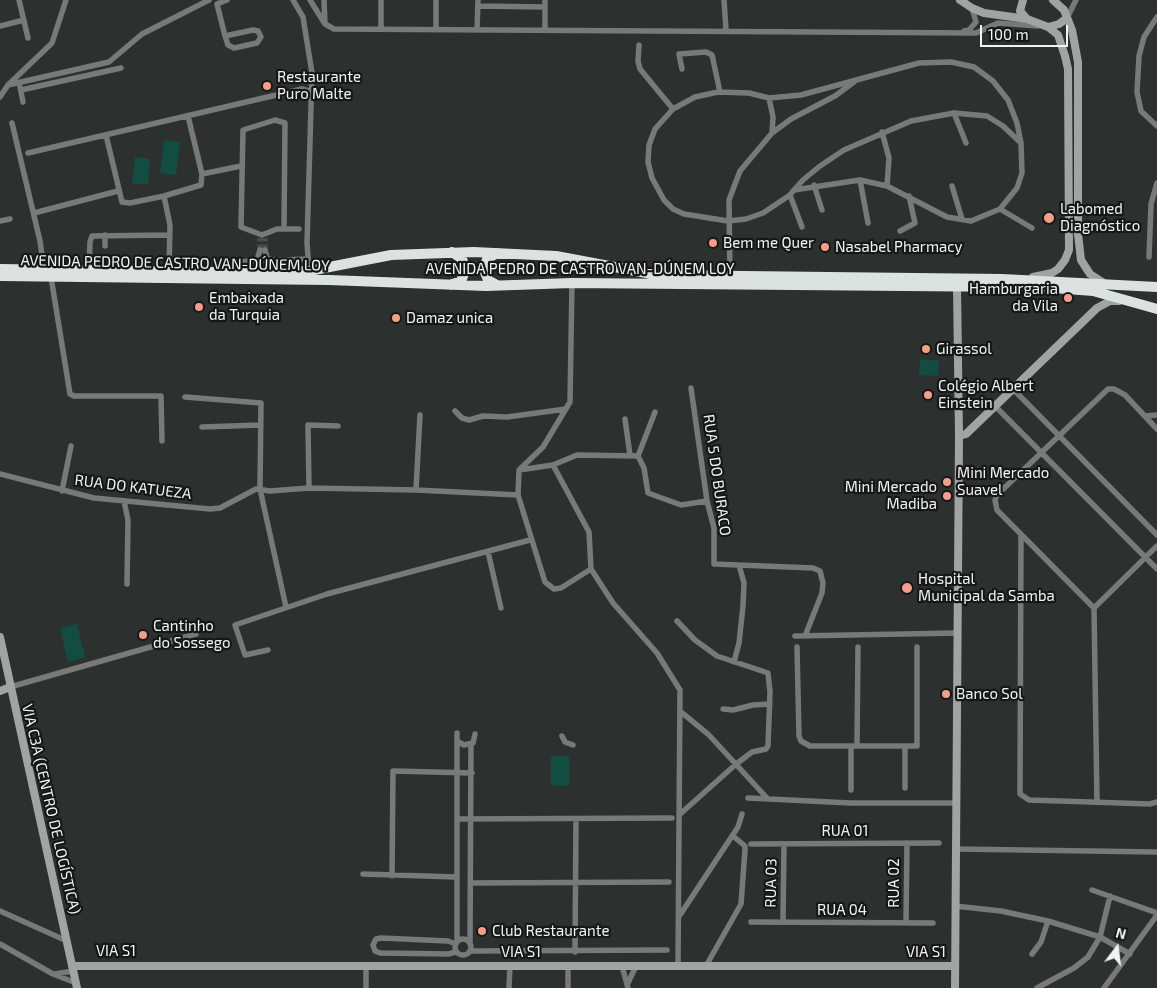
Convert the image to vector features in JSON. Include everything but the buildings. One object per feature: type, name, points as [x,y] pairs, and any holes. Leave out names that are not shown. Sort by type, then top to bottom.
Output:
[{"type":"highway","points":[[448,252],[460,257],[466,269],[461,281],[448,286]]},
{"type":"highway","name":"AVENIDA PEDRO DE CASTRO VAN-DÚNEM LOY","points":[[0,276],[89,270],[306,271],[391,255],[499,252],[574,259],[645,274],[730,277],[1021,279],[1157,287]]},
{"type":"highway","points":[[499,252],[489,257],[484,270],[490,282],[500,286]]},
{"type":"highway","name":"AVENIDA PEDRO DE CASTRO VAN-DÚNEM LOY","points":[[0,269],[47,273],[329,280],[448,286],[572,283],[957,286],[1083,290],[1157,309]]},
{"type":"street","points":[[19,0],[28,38]]},
{"type":"street","points":[[0,97],[8,85],[52,43],[66,0]]},
{"type":"street","points":[[8,85],[109,62],[142,34],[208,0]]},
{"type":"street","points":[[225,36],[253,30],[258,31],[260,37],[257,43],[234,48],[228,45],[225,36],[217,4],[227,0]]},
{"type":"street","points":[[254,261],[263,250],[267,258],[273,261],[306,271],[308,259],[312,73],[303,17],[293,0]]},
{"type":"street","points":[[381,0],[381,28]]},
{"type":"street","points":[[436,0],[436,29]]},
{"type":"street","points":[[724,0],[726,30]]},
{"type":"street","points":[[960,0],[972,8],[996,15],[1027,19],[1048,27],[1061,42],[1068,69],[1070,241],[1065,260],[1058,268],[1045,276],[1021,279]]},
{"type":"street","points":[[1023,0],[1020,11],[1027,19]]},
{"type":"street","points":[[1054,0],[1060,5],[1074,36],[1078,62],[1078,234],[1081,260],[1094,278],[1120,286]]},
{"type":"street","points":[[325,24],[324,1],[311,2],[325,24],[334,28],[976,33],[998,23],[1048,27],[1059,24],[1067,18],[1076,0]]},
{"type":"street","points":[[477,30],[478,3],[544,3],[545,30]]},
{"type":"street","points":[[961,32],[969,30],[976,22],[972,8]]},
{"type":"street","points":[[1157,17],[1144,37],[1139,56],[1137,92],[1141,111],[1146,118],[1157,126]]},
{"type":"street","points":[[0,26],[24,20]]},
{"type":"street","points":[[639,45],[638,61],[640,69],[673,109]]},
{"type":"street","points":[[682,69],[678,58],[679,54],[706,52],[712,54],[720,92]]},
{"type":"street","points":[[792,192],[814,185],[860,180],[887,186],[947,217],[970,221],[1000,209],[1011,198],[1020,180],[1022,173],[1021,143],[1017,123],[1008,100],[993,81],[974,67],[952,62],[919,63],[801,95],[769,98],[749,93],[720,92],[695,97],[673,109],[655,129],[649,145],[648,162],[652,178],[664,200],[673,209],[684,214],[728,220],[746,219],[763,213],[792,192],[820,166],[844,150],[882,132],[912,121],[954,113],[987,116],[1004,126],[1021,143]]},
{"type":"street","points":[[20,90],[121,68]]},
{"type":"street","points":[[730,277],[729,200],[740,171],[772,133],[792,119],[835,96],[855,81]]},
{"type":"street","points":[[19,83],[23,102]]},
{"type":"street","points":[[28,153],[302,89],[312,92]]},
{"type":"street","points":[[769,98],[773,117],[772,133]]},
{"type":"street","points":[[954,113],[966,143]]},
{"type":"street","points":[[106,135],[122,202],[125,204],[164,196],[197,188],[201,185],[202,174],[188,116]]},
{"type":"street","points":[[284,229],[284,123],[275,120],[243,130],[241,227],[263,236],[273,230],[299,229]]},
{"type":"street","points":[[12,123],[47,273],[70,394],[74,396],[161,396],[162,441]]},
{"type":"street","points":[[882,132],[889,158],[887,186]]},
{"type":"street","points":[[202,174],[241,166]]},
{"type":"street","points":[[860,180],[868,223]]},
{"type":"street","points":[[1149,258],[1151,204],[1157,183]]},
{"type":"street","points":[[814,185],[822,210]]},
{"type":"street","points":[[952,186],[962,219]]},
{"type":"street","points":[[34,213],[118,191]]},
{"type":"street","points":[[792,192],[802,227]]},
{"type":"street","points":[[164,196],[170,225],[169,271]]},
{"type":"street","points":[[900,231],[915,223],[909,196]]},
{"type":"street","points":[[1000,209],[1032,228]]},
{"type":"street","points":[[0,221],[10,219]]},
{"type":"street","points":[[89,270],[90,239],[96,235],[169,235]]},
{"type":"street","points":[[105,235],[105,246]]},
{"type":"street","points":[[215,272],[226,264],[308,259]]},
{"type":"street","points":[[572,283],[572,396],[542,448],[519,470],[518,495],[530,540],[545,582],[549,587],[554,589],[561,588],[592,570]]},
{"type":"street","points":[[955,988],[959,436],[957,286]]},
{"type":"street","points":[[959,436],[966,434],[1097,308],[1110,301],[1140,304]]},
{"type":"street","name":"RUA 5 DO BURACO","points":[[691,388],[707,502],[714,528],[716,565],[739,565]]},
{"type":"street","points":[[1013,389],[1157,536]]},
{"type":"street","points":[[1097,802],[1094,608],[997,510],[995,500],[1058,435],[1108,389],[1120,391],[1157,429]]},
{"type":"street","points":[[185,397],[261,403],[260,489],[286,607]]},
{"type":"street","points":[[995,406],[1157,569]]},
{"type":"street","points":[[455,410],[462,418],[469,420],[483,416],[507,417],[566,408]]},
{"type":"street","points":[[655,412],[638,456],[644,468],[646,490],[652,496],[681,505],[707,502]]},
{"type":"street","points":[[416,490],[420,415]]},
{"type":"street","points":[[1145,416],[1157,415]]},
{"type":"street","points":[[625,419],[630,455]]},
{"type":"street","points":[[202,427],[261,425]]},
{"type":"street","points":[[309,488],[308,425],[338,426]]},
{"type":"street","points":[[62,490],[71,446]]},
{"type":"street","points":[[519,470],[554,465],[577,455],[638,456]]},
{"type":"street","points":[[554,465],[590,532],[592,570],[613,603],[657,654],[674,677],[680,690],[680,914],[678,966]]},
{"type":"street","name":"RUA DO KATUEZA","points":[[0,474],[94,498],[210,509],[220,508],[260,489],[270,491],[309,488],[416,490],[518,495]]},
{"type":"street","points":[[124,501],[128,520],[127,584]]},
{"type":"street","points":[[1022,535],[1020,794],[1029,800],[1150,804],[1157,802]]},
{"type":"street","points":[[268,650],[245,655],[235,625],[327,594],[530,540]]},
{"type":"street","points":[[1094,608],[1157,546]]},
{"type":"street","points":[[488,552],[501,608]]},
{"type":"street","points":[[734,662],[739,643],[743,606],[744,583],[739,565],[813,568],[820,571],[823,583],[822,593],[805,636]]},
{"type":"street","points":[[677,621],[704,648],[717,656],[766,671],[770,676],[768,746],[766,749],[752,752],[735,765],[679,815]]},
{"type":"street","points":[[795,636],[958,633]]},
{"type":"street","points":[[0,691],[196,634]]},
{"type":"street","name":"VIA C3A (CENTRO DE LOGÍSTICA)","points":[[0,637],[77,986]]},
{"type":"street","points":[[798,647],[799,736],[801,741],[810,746],[917,746],[917,647]]},
{"type":"street","points":[[851,790],[858,647]]},
{"type":"street","points":[[723,709],[733,710],[753,705],[770,704]]},
{"type":"street","points":[[680,711],[708,734],[767,798]]},
{"type":"street","points":[[456,952],[457,733]]},
{"type":"street","points":[[470,951],[471,744],[475,734]]},
{"type":"street","points":[[562,736],[565,742],[573,745]]},
{"type":"street","points":[[457,741],[461,745],[471,744]]},
{"type":"street","points":[[905,746],[905,788]]},
{"type":"street","points":[[392,876],[393,771],[472,772]]},
{"type":"street","points":[[748,798],[851,803],[956,803]]},
{"type":"street","points":[[680,914],[733,836],[742,814]]},
{"type":"street","points":[[457,819],[672,818]]},
{"type":"street","points":[[575,952],[576,819]]},
{"type":"street","points":[[706,966],[741,904],[745,846],[733,836]]},
{"type":"street","name":"RUA 01","points":[[751,844],[939,843]]},
{"type":"street","name":"RUA 03","points":[[783,922],[784,844]]},
{"type":"street","name":"RUA 02","points":[[906,922],[907,844]]},
{"type":"street","points":[[956,849],[1157,852]]},
{"type":"street","points":[[363,874],[456,877]]},
{"type":"street","points":[[471,883],[669,882]]},
{"type":"street","points":[[1092,890],[1157,914],[1104,988]]},
{"type":"street","points":[[1037,988],[1074,968],[1088,957],[1100,937],[1110,896]]},
{"type":"street","points":[[956,906],[1001,911],[1048,921],[1100,937],[1130,954]]},
{"type":"street","points":[[0,911],[67,941]]},
{"type":"street","points":[[1032,954],[1041,942],[1048,921]]},
{"type":"street","name":"RUA 04","points":[[751,922],[933,922]]},
{"type":"street","points":[[470,944],[465,940],[457,943],[381,938],[376,939],[373,945],[374,951],[380,953],[448,954],[456,952],[462,955],[470,951],[575,952],[667,950]]},
{"type":"street","points":[[0,944],[77,986]]},
{"type":"street","name":"VIA S1","points":[[73,968],[87,965],[955,966]]},
{"type":"street","points":[[366,965],[366,988]]},
{"type":"street","points":[[509,988],[510,966]]},
{"type":"street","points":[[568,966],[568,988]]},
{"type":"street","points":[[622,966],[628,985]]},
{"type":"street","points":[[628,985],[636,966]]},
{"type":"street","points":[[53,974],[73,968]]},
{"type":"green space","points":[[164,140],[180,142],[176,175],[160,173]]},
{"type":"green space","points":[[135,157],[150,159],[148,185],[132,183]]},
{"type":"green space","points":[[920,359],[939,361],[938,376],[919,375]]},
{"type":"green space","points":[[77,624],[85,657],[68,662],[60,628]]},
{"type":"green space","points":[[551,756],[569,756],[569,786],[551,785]]},
{"type":"tunnel","points":[[260,238],[260,250]]},
{"type":"tunnel","points":[[265,238],[265,250]]},
{"type":"place","name":"Restaurante Puro Malte","points":[[267,86]]},
{"type":"place","name":"Labomed Diagnóstico","points":[[1049,218]]},
{"type":"place","name":"Bem me Quer","points":[[713,243]]},
{"type":"place","name":"Nasabel Pharmacy","points":[[825,247]]},
{"type":"place","name":"Hamburgaria da Vila","points":[[1068,298]]},
{"type":"place","name":"Embaixada da Turquia","points":[[199,307]]},
{"type":"place","name":"Damaz unica","points":[[396,318]]},
{"type":"place","name":"Girassol","points":[[926,349]]},
{"type":"place","name":"Colégio Albert Einstein","points":[[928,395]]},
{"type":"place","name":"Mini Mercado Suavel","points":[[947,482]]},
{"type":"place","name":"Mini Mercado Madiba","points":[[947,496]]},
{"type":"place","name":"Hospital Municipal da Samba","points":[[907,588]]},
{"type":"place","name":"Cantinho do Sossego","points":[[143,635]]},
{"type":"place","name":"Banco Sol","points":[[946,694]]},
{"type":"place","name":"Club Restaurante","points":[[482,931]]}]
